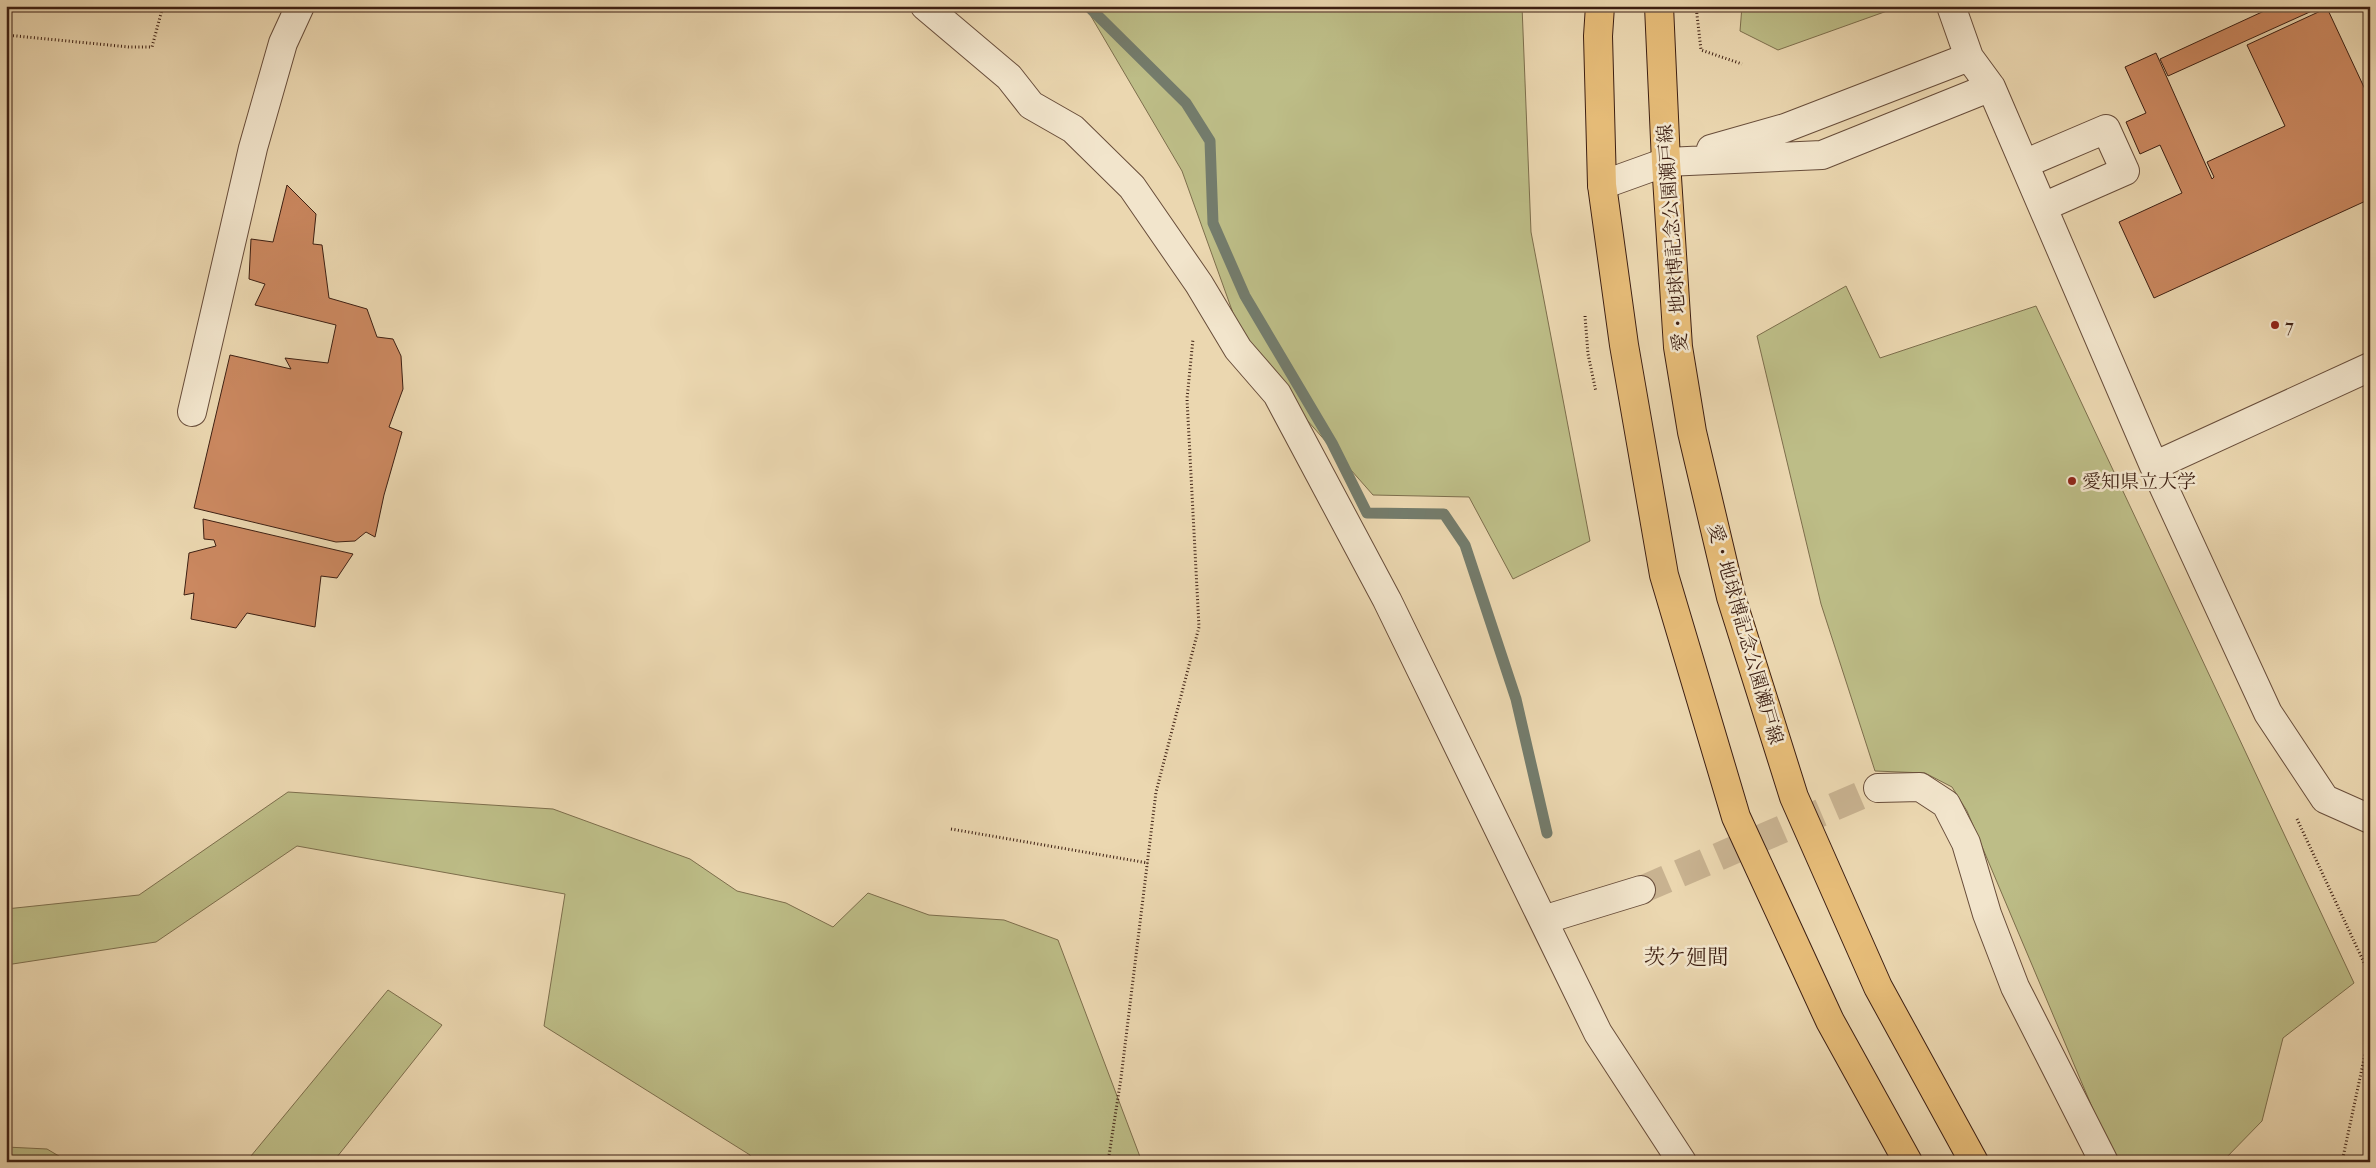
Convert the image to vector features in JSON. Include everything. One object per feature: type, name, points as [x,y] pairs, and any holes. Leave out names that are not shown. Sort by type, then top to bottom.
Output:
[{"type":"main road","points":[[1600,6],[1598,36],[1602,184],[1624,346],[1664,575],[1736,817],[1830,1021],[1908,1162]]},
{"type":"main road","name":"愛・地球博記念公園瀬戸線","points":[[1659,6],[1666,162],[1678,347],[1692,432],[1737,616],[1794,797],[1878,987],[1974,1162]]},
{"type":"street","points":[[192,412],[253,148],[283,43],[300,6]]},
{"type":"street","points":[[925,6],[1009,77],[1031,105],[1074,129],[1132,187],[1199,284],[1238,349],[1277,394],[1387,600],[1598,1033],[1682,1162]]},
{"type":"street","points":[[1951,6],[1969,57],[1991,87],[2154,466],[2268,713],[2325,799],[2370,819]]},
{"type":"street","points":[[1602,184],[1666,162],[1785,128],[1969,57]]},
{"type":"street","points":[[1666,162],[1822,155],[1991,87]]},
{"type":"street","points":[[2024,164],[2106,129],[2125,171],[2043,207]]},
{"type":"street","points":[[2154,466],[2370,367]]},
{"type":"street","points":[[1878,788],[1920,787],[1946,804],[1966,843],[1987,914],[2015,987],[2104,1162]]},
{"type":"street","points":[[1543,920],[1641,890]]},
{"type":"path","points":[[6,35],[129,47],[152,47],[163,6]]},
{"type":"path","points":[[1696,6],[1700,50],[1742,64]]},
{"type":"path","points":[[1108,1162],[1121,1078],[1156,792],[1199,627],[1187,399],[1199,284]]},
{"type":"path","points":[[951,829],[1148,862]]},
{"type":"path","points":[[2342,1162],[2370,1031]]},
{"type":"green space","points":[[1085,6],[1522,6],[1531,232],[1590,541],[1513,579],[1469,497],[1373,495],[1247,352],[1182,171]]},
{"type":"green space","points":[[1742,6],[1901,6],[1778,50],[1740,31]]},
{"type":"green space","points":[[1846,286],[1880,358],[2036,306],[2354,983],[2283,1038],[2262,1121],[2222,1162],[2117,1162],[2111,1152],[1967,811],[1952,787],[1925,773],[1875,771],[1821,604],[1757,336]]},
{"type":"green space","points":[[288,792],[553,809],[690,859],[737,891],[786,903],[833,927],[868,893],[929,915],[1004,920],[1058,940],[1142,1162],[751,1162],[750,1155],[544,1026],[565,894],[297,846],[156,942],[6,965],[6,909],[139,895]]},
{"type":"green space","points":[[388,990],[442,1025],[333,1162],[246,1162]]},
{"type":"green space","points":[[6,1147],[47,1149],[69,1162],[6,1162]]},
{"type":"building","points":[[2275,6],[2323,6],[2168,76],[2160,59]]},
{"type":"building","points":[[2327,8],[2370,100],[2370,199],[2154,298],[2119,222],[2182,193],[2160,145],[2140,154],[2126,122],[2146,113],[2125,67],[2156,53],[2212,179],[2214,177],[2207,162],[2285,126],[2247,45]]},
{"type":"building","points":[[287,185],[316,214],[313,244],[322,245],[329,298],[367,309],[377,337],[393,339],[401,356],[403,389],[389,427],[402,432],[384,495],[375,537],[366,532],[355,541],[336,542],[194,508],[230,355],[291,369],[285,358],[328,363],[336,325],[255,305],[265,284],[249,279],[251,239],[273,242]]},
{"type":"building","points":[[203,519],[353,554],[337,578],[321,576],[315,627],[247,613],[236,628],[191,619],[194,593],[184,595],[189,553],[216,546],[214,540],[204,539]]},
{"type":"waterway","points":[[1088,6],[1186,103],[1210,141],[1213,223],[1245,296],[1332,443],[1367,513],[1444,514],[1465,545],[1516,699],[1547,833]]},
{"type":"tunnel","points":[[1641,890],[1878,788]]},
{"type":"place","name":"7","points":[[2275,325]]},
{"type":"place","name":"愛知県立大学","points":[[2072,481]]},
{"type":"district","name":"茨ケ廻間","points":[[1686,957]]}]
